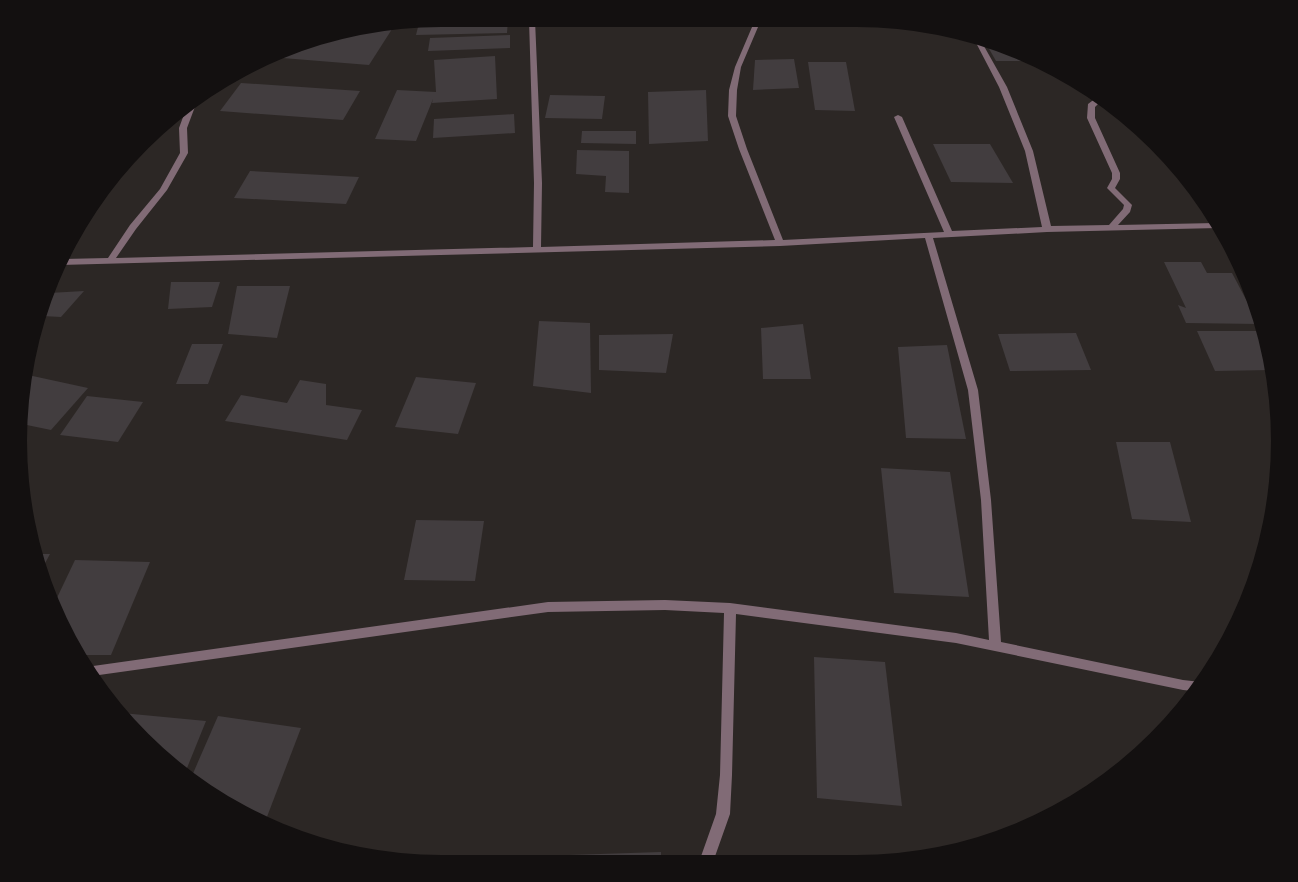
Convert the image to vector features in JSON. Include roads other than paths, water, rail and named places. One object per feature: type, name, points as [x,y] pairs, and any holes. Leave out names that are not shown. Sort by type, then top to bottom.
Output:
[{"type":"street","points":[[532,27],[538,183],[537,249]]},
{"type":"street","points":[[755,27],[738,68],[733,90],[732,116],[743,149],[780,243]]},
{"type":"street","points":[[980,46],[1003,87],[1029,151],[1047,229]]},
{"type":"street","points":[[1095,103],[1091,106],[1091,118],[1116,173],[1116,179],[1111,188],[1128,205],[1127,210],[1111,228]]},
{"type":"street","points":[[110,261],[133,227],[163,190],[184,153],[182,128],[188,114]]},
{"type":"street","points":[[898,117],[949,234]]},
{"type":"street","points":[[68,262],[780,243],[1047,229],[1211,226]]},
{"type":"street","points":[[928,235],[973,390],[986,500],[994,646]]},
{"type":"street","points":[[96,670],[548,607],[665,605],[730,608],[956,638],[1190,685]]},
{"type":"street","points":[[708,855],[723,814],[726,775],[730,608]]}]
